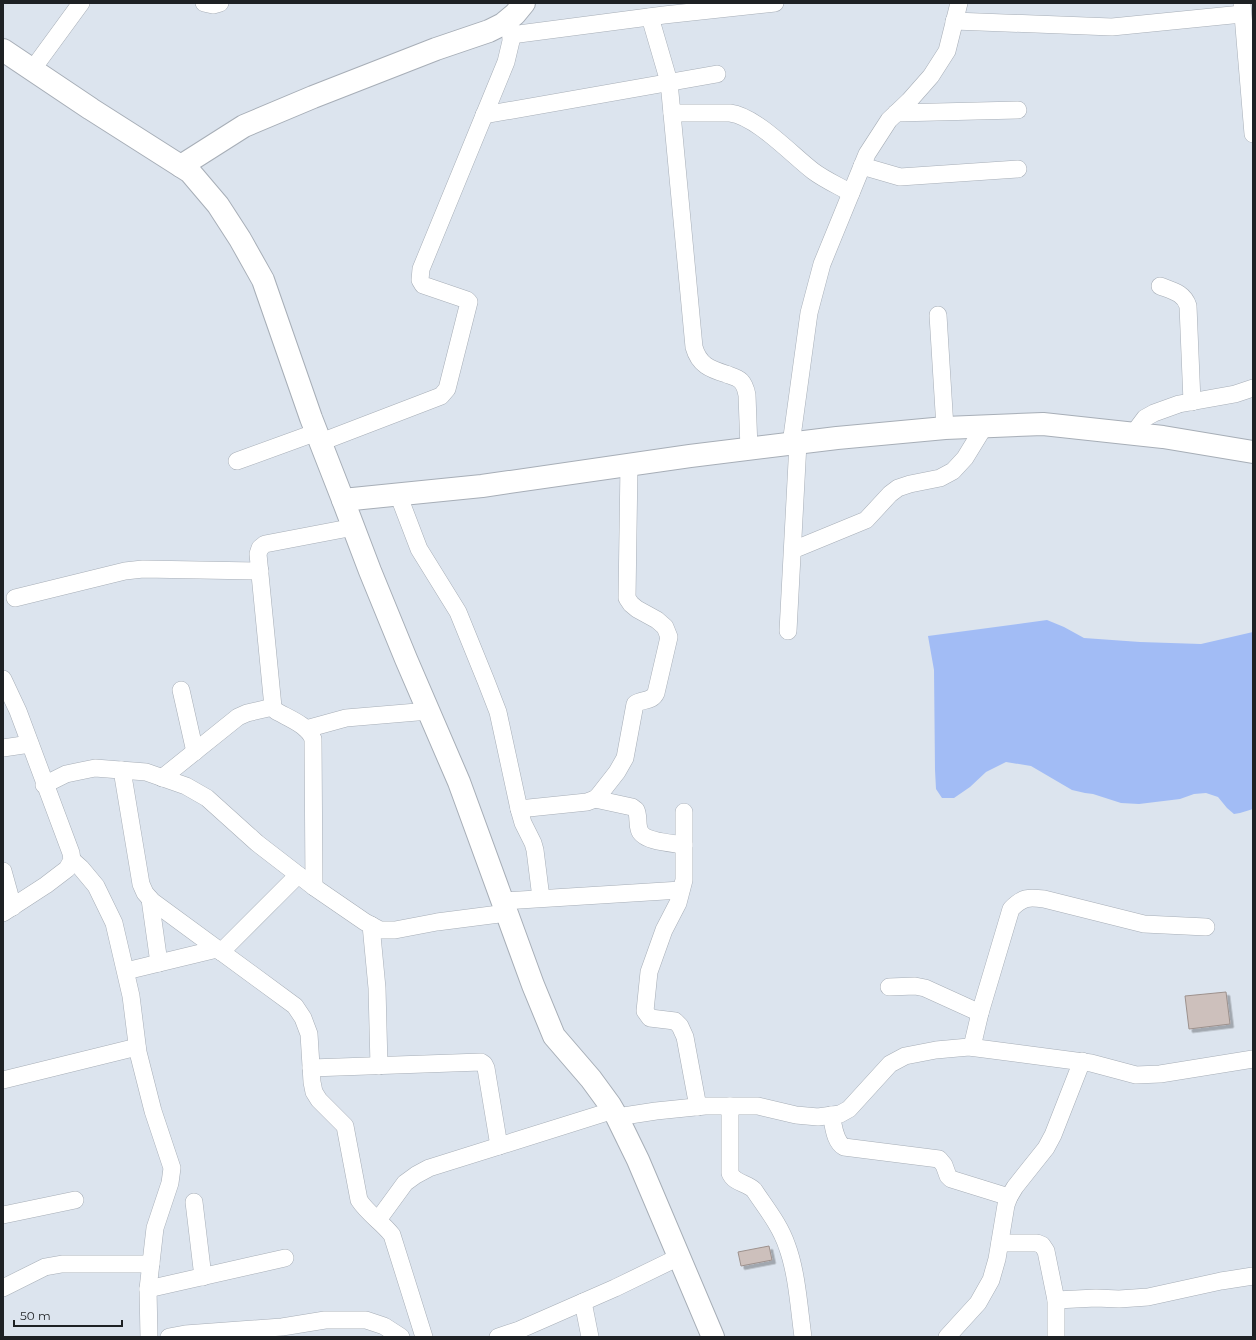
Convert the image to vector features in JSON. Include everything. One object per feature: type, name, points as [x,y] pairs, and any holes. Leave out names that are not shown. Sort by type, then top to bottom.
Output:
[{"type":"main road","points":[[181,166],[244,126],[327,91],[489,31],[515,19]]},
{"type":"main road","points":[[3,50],[91,109],[190,172],[218,205],[240,239],[263,280],[319,437],[370,571],[459,782],[533,985],[554,1036],[591,1079],[615,1114],[638,1160],[678,1257],[714,1337]]},
{"type":"main road","points":[[343,500],[482,486],[795,443],[945,428],[1043,424],[1163,437],[1253,452]]},
{"type":"street","points":[[32,70],[81,3]]},
{"type":"street","points":[[204,3],[213,5],[220,3]]},
{"type":"street","points":[[238,461],[319,437],[441,396],[447,390],[469,302],[423,285],[420,280],[421,269],[506,62],[515,19],[650,17],[775,3]]},
{"type":"street","points":[[788,631],[793,550],[795,443],[810,314],[841,187],[862,166],[867,154],[889,120],[909,101],[931,76],[947,51],[959,3]]},
{"type":"street","points":[[650,17],[669,82],[694,347],[698,358],[715,370],[737,378],[742,382],[747,395],[749,449]]},
{"type":"street","points":[[954,20],[1112,27],[1245,19],[1253,134]]},
{"type":"street","points":[[484,115],[717,74]]},
{"type":"street","points":[[896,113],[1018,110]]},
{"type":"street","points":[[672,113],[730,113],[747,118],[786,147],[815,172],[841,187]]},
{"type":"street","points":[[862,166],[900,177],[1018,169]]},
{"type":"street","points":[[1160,286],[1182,295],[1188,306],[1192,402]]},
{"type":"street","points":[[938,315],[945,428]]},
{"type":"street","points":[[1133,434],[1145,418],[1154,413],[1179,404],[1235,394],[1253,388]]},
{"type":"street","points":[[793,550],[866,520],[890,494],[898,488],[940,478],[953,471],[966,458],[984,427]]},
{"type":"street","points":[[519,809],[587,802],[595,799],[617,772],[625,758],[635,704],[651,700],[656,693],[669,637],[665,627],[657,620],[637,609],[627,598],[629,465]]},
{"type":"street","points":[[398,494],[419,549],[458,612],[498,712],[519,809],[523,823],[535,850],[541,898]]},
{"type":"street","points":[[314,888],[313,739],[311,734],[306,729],[276,711],[273,707],[258,554],[260,548],[265,544],[354,527]]},
{"type":"street","points":[[15,598],[125,571],[143,569],[260,571]]},
{"type":"street","points":[[3,679],[18,711],[44,785],[71,852],[72,860],[67,869],[8,910],[3,871]]},
{"type":"street","points":[[181,690],[195,752]]},
{"type":"street","points":[[162,778],[238,717],[247,713],[273,707]]},
{"type":"street","points":[[306,729],[346,718],[429,711]]},
{"type":"street","points":[[3,748],[30,744]]},
{"type":"street","points":[[44,785],[66,774],[95,768],[146,772],[186,786],[207,798],[257,842],[314,888],[380,930],[395,930],[437,922],[541,898],[681,890]]},
{"type":"street","points":[[122,770],[141,884],[150,899],[295,1006],[304,1018],[309,1034],[314,1092],[319,1100],[345,1126],[359,1200],[364,1208],[386,1227],[392,1235],[424,1337]]},
{"type":"street","points":[[595,799],[632,807],[636,810],[639,830],[642,835],[648,839],[684,846]]},
{"type":"street","points":[[684,812],[684,880],[678,903],[664,930],[649,972],[645,1011],[650,1018],[675,1021],[680,1026],[685,1037],[698,1107]]},
{"type":"street","points":[[72,860],[96,886],[114,923],[132,996],[137,1047],[153,1112],[172,1168],[170,1183],[155,1228],[148,1289],[149,1337]]},
{"type":"street","points":[[126,971],[219,950],[298,875]]},
{"type":"street","points":[[972,1047],[980,1014],[1011,909],[1018,901],[1029,897],[1044,899],[1144,924],[1206,927]]},
{"type":"street","points":[[150,899],[159,963]]},
{"type":"street","points":[[371,925],[377,988],[379,1066]]},
{"type":"street","points":[[889,987],[915,986],[926,988],[980,1014]]},
{"type":"street","points":[[3,1080],[137,1047]]},
{"type":"street","points":[[378,1220],[405,1184],[416,1175],[429,1168],[499,1146],[615,1114],[698,1107],[730,1106],[758,1106],[796,1115],[818,1117],[840,1114],[849,1109],[890,1064],[905,1056],[936,1050],[972,1047],[1091,1062],[1136,1075],[1160,1074],[1253,1059]]},
{"type":"street","points":[[947,1337],[978,1303],[990,1280],[997,1259],[1009,1196],[1046,1148],[1053,1135],[1082,1061]]},
{"type":"street","points":[[311,1068],[481,1062],[486,1068],[499,1146]]},
{"type":"street","points":[[730,1106],[730,1173],[736,1180],[754,1190],[780,1228],[792,1264],[803,1337]]},
{"type":"street","points":[[831,1115],[837,1140],[844,1147],[939,1159],[944,1165],[948,1176],[951,1179],[1009,1196]]},
{"type":"street","points":[[3,1215],[75,1200]]},
{"type":"street","points":[[194,1202],[203,1277]]},
{"type":"street","points":[[1000,1243],[1037,1243],[1042,1245],[1046,1251],[1056,1300],[1056,1337]]},
{"type":"street","points":[[498,1337],[583,1302],[678,1257]]},
{"type":"street","points":[[148,1289],[285,1258]]},
{"type":"street","points":[[3,1288],[45,1267],[62,1264],[151,1264]]},
{"type":"street","points":[[1056,1300],[1148,1297],[1221,1281],[1253,1276]]},
{"type":"street","points":[[583,1302],[590,1337]]},
{"type":"street","points":[[169,1337],[185,1334],[282,1327],[325,1320],[366,1320],[384,1326],[401,1337]]},
{"type":"water","points":[[1047,620],[1084,638],[1140,642],[1201,644],[1253,632],[1253,809],[1234,814],[1218,797],[1206,793],[1194,794],[1180,799],[1139,804],[1121,803],[1093,794],[1072,790],[1031,766],[1006,762],[986,772],[970,787],[954,798],[942,798],[936,789],[934,670],[928,636]]},
{"type":"building","points":[[1226,992],[1230,1024],[1189,1029],[1185,996]]},
{"type":"building","points":[[769,1246],[772,1260],[741,1266],[738,1252]]}]
